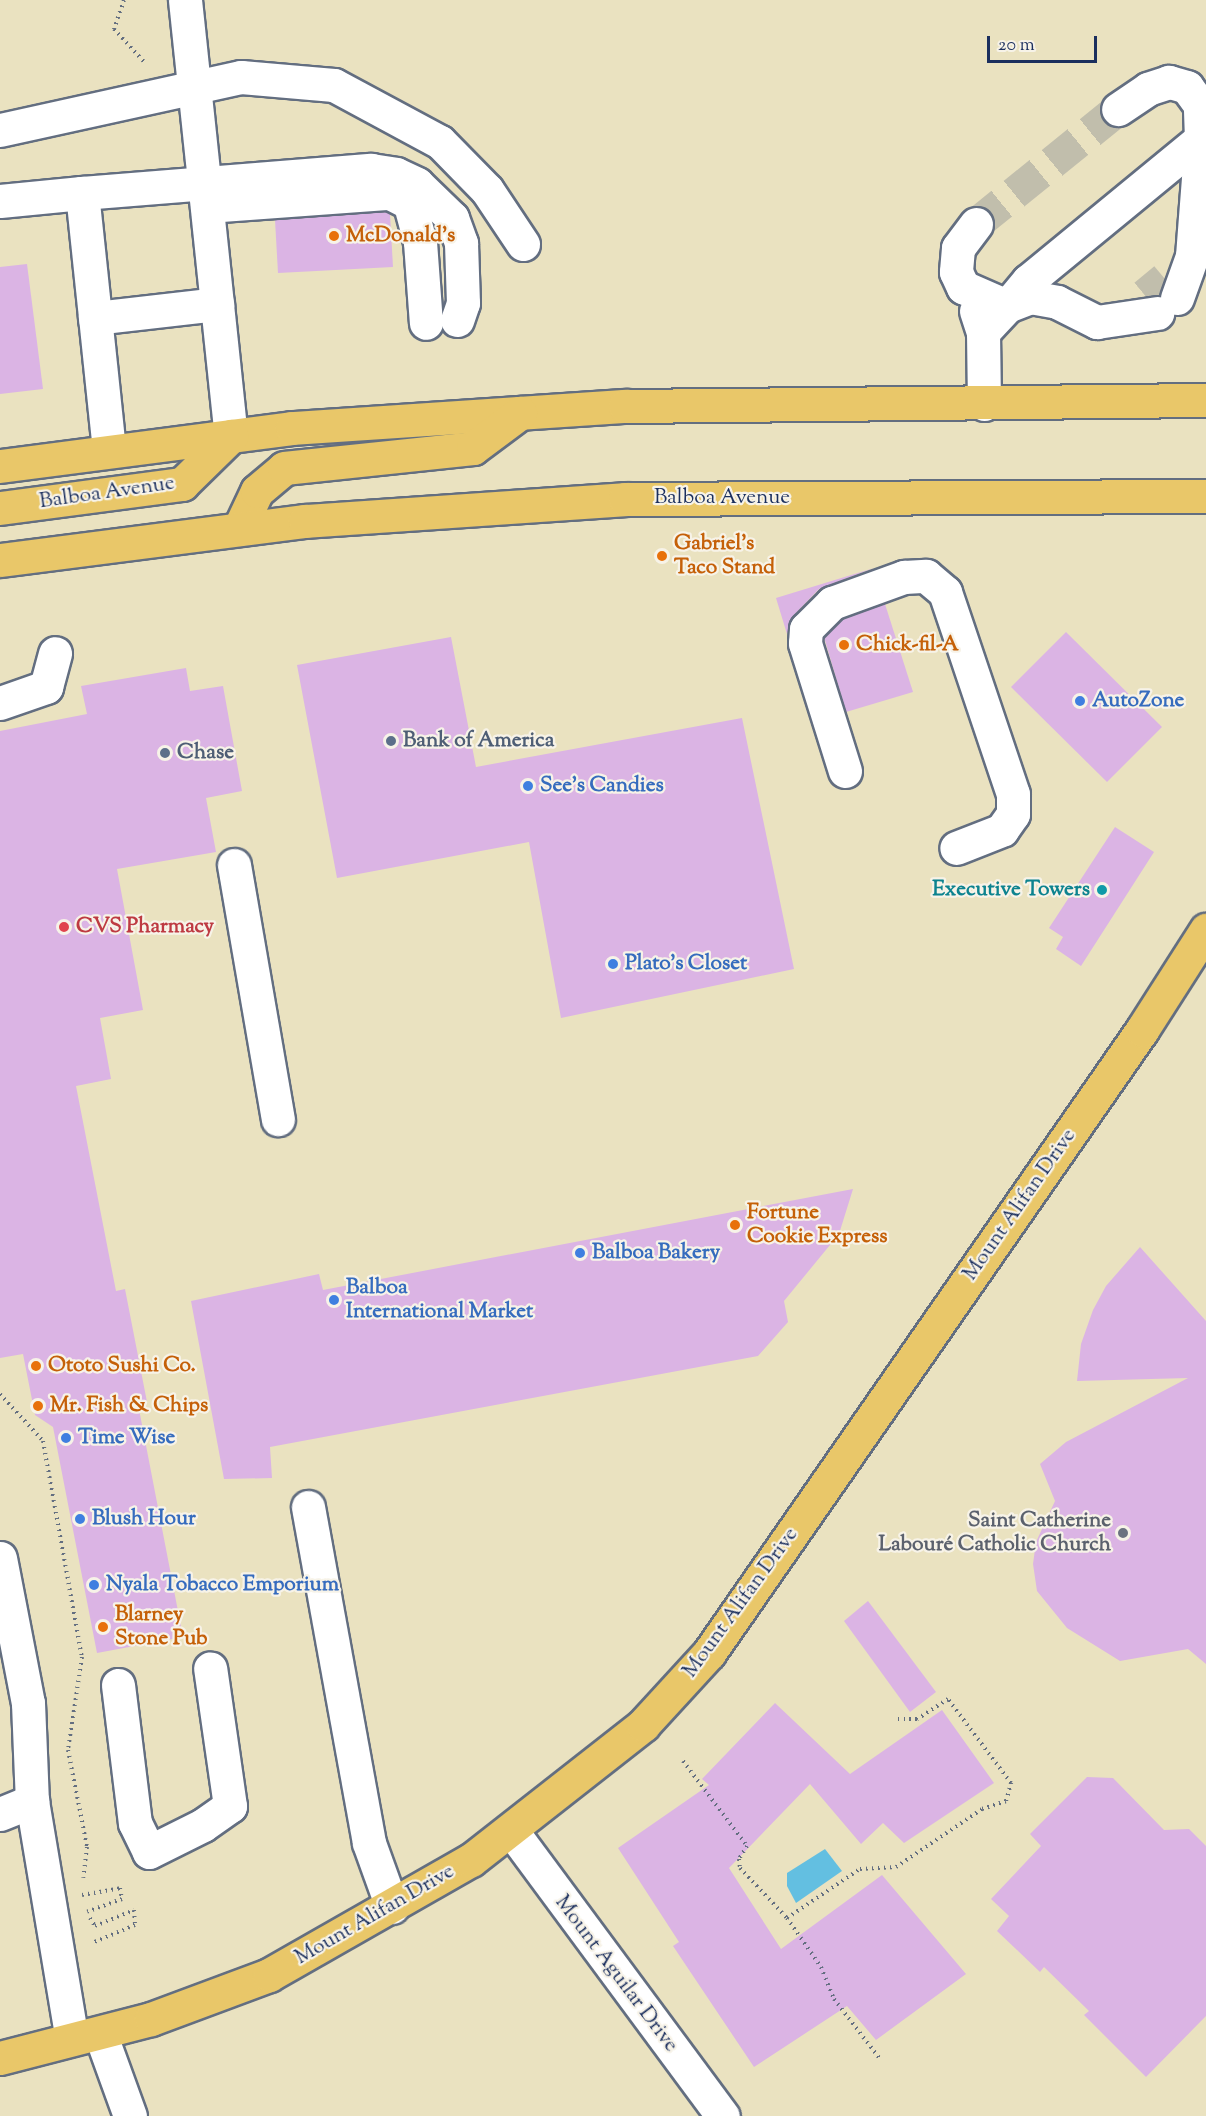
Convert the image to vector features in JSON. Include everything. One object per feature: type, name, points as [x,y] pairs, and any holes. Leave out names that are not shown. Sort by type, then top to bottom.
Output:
[{"type":"main road","name":"Balboa Avenue","points":[[0,466],[292,428],[625,406],[1206,400]]},
{"type":"main road","points":[[239,529],[257,491],[284,468],[473,448],[520,413]]},
{"type":"main road","name":"Balboa Avenue","points":[[0,508],[182,484],[231,436]]},
{"type":"main road","name":"Balboa Avenue","points":[[0,560],[239,529],[625,499],[1206,496]]},
{"type":"main road","name":"Mount Alifan Drive","points":[[0,2058],[151,2019],[269,1975],[471,1860],[643,1725],[709,1653],[1142,1030],[1206,930]]},
{"type":"street","points":[[185,0],[231,436]]},
{"type":"street","points":[[0,130],[241,77],[334,85],[440,141],[487,190],[523,244]]},
{"type":"street","points":[[963,287],[1006,306],[1030,297],[1057,302],[1097,322],[1131,306],[1161,296],[1186,279],[1194,234],[1204,139],[1200,105],[1187,87],[1169,82],[1148,89],[1118,109]]},
{"type":"street","points":[[983,332],[1028,281],[1204,139]]},
{"type":"street","points":[[0,201],[82,193],[206,195],[390,193],[409,201],[438,225],[448,291],[441,322],[463,303],[460,243],[452,218],[417,184],[371,170],[206,195]]},
{"type":"street","points":[[82,193],[109,451]]},
{"type":"street","points":[[976,224],[958,248],[956,272],[983,332],[984,404]]},
{"type":"street","points":[[95,318],[217,304]]},
{"type":"street","points":[[845,771],[806,644],[807,629],[832,603],[904,577],[926,576],[945,592],[1013,794],[1013,814],[990,838],[956,848]]},
{"type":"street","points":[[0,704],[46,687],[55,653]]},
{"type":"street","points":[[234,865],[278,1119]]},
{"type":"street","points":[[308,1507],[369,1843],[392,1907]]},
{"type":"street","points":[[0,1558],[28,1704],[32,1801],[86,2036],[130,2116]]},
{"type":"street","points":[[118,1685],[135,1822],[149,1852],[203,1825],[230,1806],[210,1668]]},
{"type":"street","points":[[0,1814],[32,1801]]},
{"type":"street","name":"Mount Aguilar Drive","points":[[511,1830],[723,2116]]},
{"type":"path","points":[[124,0],[114,29],[146,64],[157,96]]},
{"type":"path","points":[[0,1394],[43,1441],[82,1657],[68,1750],[87,1847],[81,1896],[120,1888],[122,1899],[86,1913],[95,1926],[134,1910],[135,1924],[87,1945]]},
{"type":"path","points":[[787,1918],[860,1869],[896,1867],[982,1809],[1005,1801],[1011,1783],[948,1699],[917,1719],[895,1719]]},
{"type":"path","points":[[683,1761],[747,1846],[739,1859],[741,1868],[787,1918],[821,1967],[824,1981],[834,1999],[880,2060]]},
{"type":"water","points":[[825,1849],[842,1871],[796,1903],[787,1886],[787,1873]]},
{"type":"building","name":"McDonald's","points":[[386,212],[390,214],[393,267],[278,273],[275,220]]},
{"type":"building","points":[[27,264],[43,389],[0,394],[0,267]]},
{"type":"building","points":[[874,568],[819,589],[793,616],[787,634],[776,598]]},
{"type":"building","points":[[885,604],[913,692],[846,712],[824,637],[842,619]]},
{"type":"building","points":[[1066,632],[1162,727],[1107,782],[1011,687]]},
{"type":"building","points":[[451,637],[476,767],[742,718],[794,969],[561,1018],[529,842],[337,878],[297,665]]},
{"type":"building","points":[[186,668],[190,691],[223,686],[242,791],[206,798],[216,852],[117,869],[143,1010],[100,1018],[111,1079],[76,1086],[116,1291],[125,1289],[147,1402],[138,1404],[183,1637],[97,1653],[53,1427],[35,1415],[23,1354],[0,1358],[0,731],[87,714],[81,686]]},
{"type":"building","name":"Executive Towers","points":[[1115,827],[1154,852],[1081,966],[1056,949],[1063,937],[1049,928]]},
{"type":"building","points":[[853,1189],[839,1234],[784,1301],[788,1322],[758,1356],[270,1447],[272,1478],[224,1479],[191,1301],[319,1274],[323,1290]]},
{"type":"building","name":"Saint Catherine Labouré Catholic Church","points":[[1140,1247],[1206,1321],[1206,1664],[1188,1649],[1120,1661],[1067,1628],[1037,1591],[1033,1564],[1036,1542],[1055,1501],[1040,1464],[1066,1442],[1188,1378],[1077,1381],[1081,1344],[1093,1310],[1106,1286]]},
{"type":"building","points":[[868,1601],[936,1692],[910,1712],[844,1621]]},
{"type":"building","points":[[775,1703],[850,1774],[942,1710],[994,1783],[904,1843],[883,1823],[861,1844],[810,1784],[729,1868],[781,1949],[882,1875],[966,1974],[876,2040],[847,2006],[754,2067],[673,1946],[679,1942],[618,1848],[709,1785],[702,1779]]},
{"type":"building","points":[[1087,1777],[1113,1778],[1164,1830],[1189,1829],[1206,1846],[1206,2016],[1146,2077],[1084,2015],[1089,2011],[1044,1967],[1040,1972],[997,1931],[1009,1916],[991,1899],[1041,1846],[1030,1834]]},
{"type":"tunnel","points":[[976,224],[1118,109]]},
{"type":"tunnel","points":[[1145,295],[1165,278]]},
{"type":"place","name":"McDonald's","points":[[334,236]]},
{"type":"place","name":"Gabriel's Taco Stand","points":[[662,556]]},
{"type":"place","name":"Chick-fil-A","points":[[844,645]]},
{"type":"place","name":"AutoZone","points":[[1080,701]]},
{"type":"place","name":"Bank of America","points":[[391,741]]},
{"type":"place","name":"Chase","points":[[165,753]]},
{"type":"place","name":"See's Candies","points":[[528,786]]},
{"type":"place","name":"Executive Towers","points":[[1102,890]]},
{"type":"place","name":"CVS Pharmacy","points":[[64,927]]},
{"type":"place","name":"Plato's Closet","points":[[613,964]]},
{"type":"place","name":"Fortune Cookie Express","points":[[735,1225]]},
{"type":"place","name":"Balboa Bakery","points":[[580,1253]]},
{"type":"place","name":"Balboa International Market","points":[[334,1300]]},
{"type":"place","name":"Ototo Sushi Co.","points":[[36,1366]]},
{"type":"place","name":"Mr. Fish & Chips","points":[[38,1406]]},
{"type":"place","name":"Time Wise","points":[[66,1438]]},
{"type":"place","name":"Blush Hour","points":[[80,1519]]},
{"type":"place","name":"Saint Catherine Labouré Catholic Church","points":[[1123,1533]]},
{"type":"place","name":"Nyala Tobacco Emporium","points":[[94,1585]]},
{"type":"place","name":"Blarney Stone Pub","points":[[103,1627]]}]
